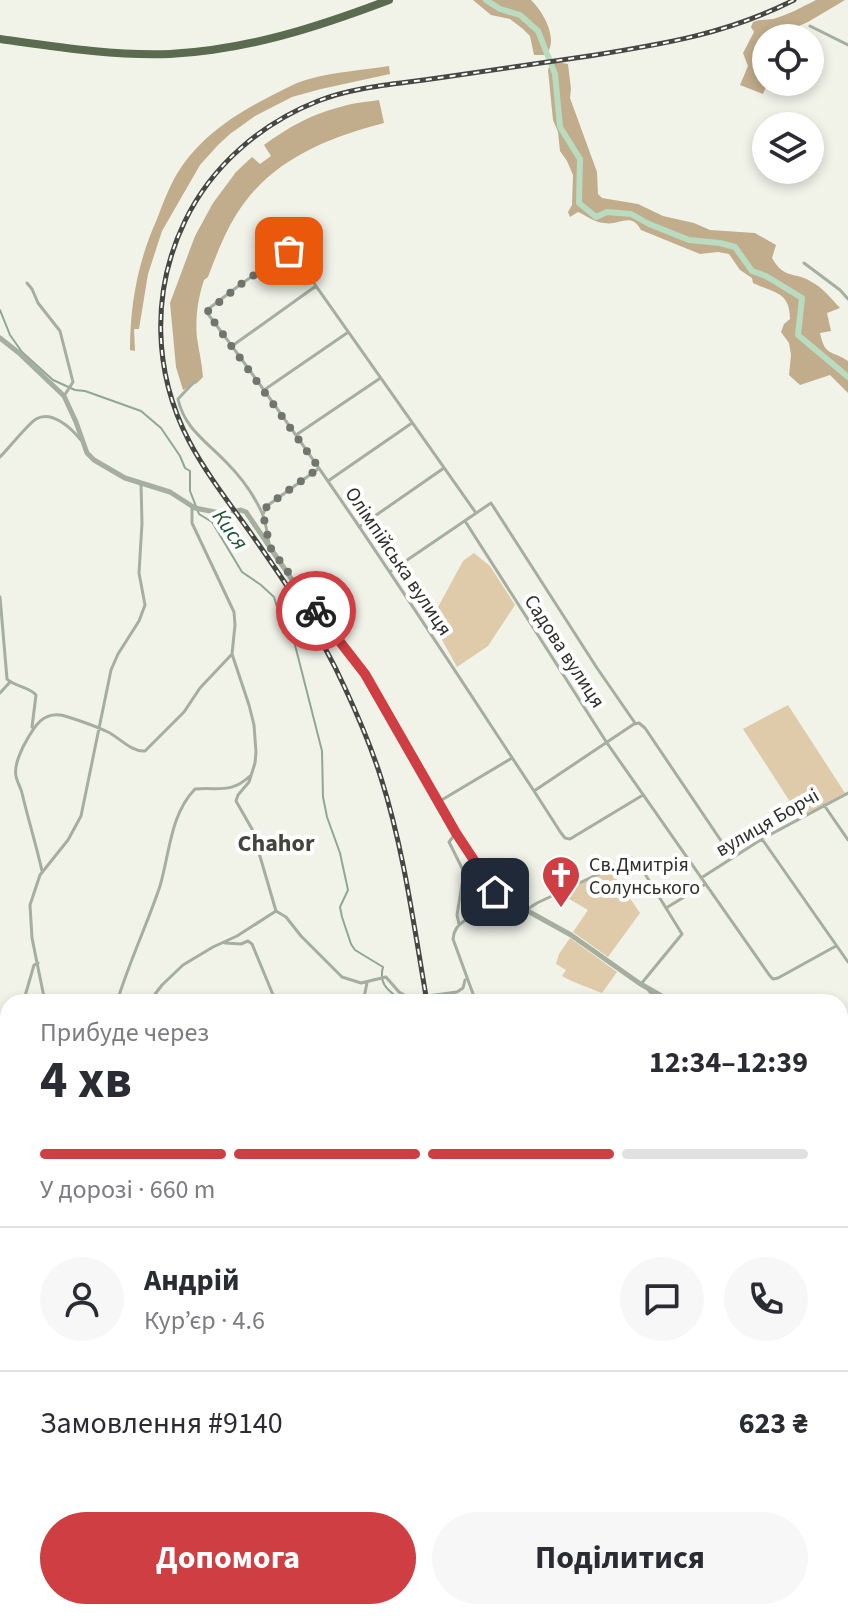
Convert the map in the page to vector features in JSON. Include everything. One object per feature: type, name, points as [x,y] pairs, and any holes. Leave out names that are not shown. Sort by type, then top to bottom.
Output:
[{"type":"highway","points":[[0,39],[98,52],[186,53],[281,37],[389,0]]},
{"type":"street","points":[[824,33],[848,45]]},
{"type":"street","name":"Олімпійська вулиця","points":[[316,286],[291,251],[207,311],[390,572],[561,833],[570,839],[643,795]]},
{"type":"street","points":[[804,263],[848,299]]},
{"type":"street","points":[[27,283],[61,333],[73,378],[71,388],[64,396]]},
{"type":"street","points":[[232,346],[316,286],[476,513]]},
{"type":"street","points":[[264,390],[348,332]]},
{"type":"street","points":[[0,338],[64,396],[87,453],[94,460],[120,476],[166,490],[196,508],[227,514],[241,510],[246,512],[297,587],[365,674],[456,833],[495,892],[511,904],[571,935],[658,994]]},
{"type":"street","points":[[296,435],[380,378]]},
{"type":"street","points":[[195,381],[177,400],[184,416],[194,432],[231,467],[263,514],[270,547]]},
{"type":"street","points":[[0,457],[36,419],[47,416],[64,423],[84,445]]},
{"type":"street","points":[[328,481],[412,423]]},
{"type":"street","points":[[263,514],[267,506],[319,468]]},
{"type":"street","points":[[359,527],[444,468]]},
{"type":"street","points":[[44,994],[32,938],[30,913],[34,890],[42,871],[68,840],[80,819],[112,667],[145,605],[139,577],[141,484]]},
{"type":"street","points":[[390,572],[491,503],[635,723]]},
{"type":"street","points":[[196,508],[192,523],[234,614],[232,654],[253,720],[256,752],[248,783],[236,801],[252,829],[276,911],[286,917],[339,975],[352,982],[367,983],[384,977],[402,994]]},
{"type":"street","name":"Садова вулиця","points":[[465,521],[607,743],[768,974],[773,979],[780,977],[836,946]]},
{"type":"street","points":[[0,597],[7,679],[32,690],[36,695],[32,730]]},
{"type":"street","points":[[42,871],[15,775],[18,759],[32,730],[43,718],[64,715],[111,734],[137,751],[147,751],[232,654]]},
{"type":"street","points":[[0,693],[10,682]]},
{"type":"street","points":[[534,791],[635,723],[641,724],[732,857]]},
{"type":"street","points":[[438,802],[512,758]]},
{"type":"street","points":[[120,994],[160,885],[171,833],[181,807],[194,789],[232,788],[251,775]]},
{"type":"street","name":"вулиця Борчі","points":[[701,878],[762,839],[848,793]]},
{"type":"street","points":[[824,805],[848,840]]},
{"type":"street","points":[[456,833],[449,842],[464,872],[457,915],[459,924]]},
{"type":"street","points":[[762,839],[848,962]]},
{"type":"street","points":[[526,910],[632,858],[637,861],[682,934],[642,985]]},
{"type":"street","points":[[666,908],[705,884]]},
{"type":"street","points":[[473,994],[453,932],[459,924],[473,917],[504,910],[511,904]]},
{"type":"street","points":[[155,994],[183,965],[276,911]]},
{"type":"street","points":[[222,944],[251,943],[273,994]]},
{"type":"street","points":[[25,994],[34,965],[38,963]]},
{"type":"street","points":[[442,994],[457,992],[464,986],[465,976]]},
{"type":"street","points":[[365,994],[367,983]]},
{"type":"street","points":[[642,985],[652,994]]},
{"type":"shaded area","points":[[473,0],[531,0],[545,19],[550,34],[550,49],[546,55],[534,55],[530,36],[523,29],[510,19],[491,15]]},
{"type":"shaded area","points":[[816,0],[845,0],[803,24],[752,24],[795,11]]},
{"type":"shaded area","points":[[752,36],[752,90],[740,85],[748,66],[743,53]]},
{"type":"shaded area","points":[[550,64],[568,64],[570,98],[597,172],[598,194],[602,198],[638,204],[663,216],[710,230],[755,233],[776,245],[772,258],[781,269],[814,283],[840,308],[827,313],[831,331],[820,333],[827,350],[848,361],[848,393],[830,375],[800,385],[789,375],[789,343],[781,332],[790,319],[787,303],[779,295],[753,283],[752,278],[740,270],[729,254],[700,254],[641,230],[629,220],[604,223],[578,212],[570,217],[573,175],[560,151],[548,70]]},
{"type":"shaded area","points":[[389,66],[390,74],[292,97],[255,116],[218,145],[200,165],[162,231],[148,274],[139,329],[134,329],[135,351],[130,350],[140,267],[171,184],[191,154],[238,114],[292,85],[329,75]]},
{"type":"shaded area","points":[[379,100],[384,123],[341,136],[301,154],[265,180],[236,215],[204,280],[199,301],[196,331],[203,377],[183,390],[176,367],[170,303],[195,236],[213,203],[236,172],[252,157],[260,164],[271,156],[264,145],[282,133],[330,110]]},
{"type":"shaded area","points":[[474,553],[490,566],[515,605],[488,646],[457,667],[431,620],[463,561]]},
{"type":"shaded area","points":[[788,705],[845,793],[800,817],[743,729]]},
{"type":"shaded area","points":[[609,868],[640,913],[608,957],[573,932],[588,910],[559,893]]},
{"type":"shaded area","points":[[570,938],[617,972],[602,993],[562,976],[566,970],[556,964]]},
{"type":"waterway","points":[[486,0],[500,9],[520,15],[538,31],[555,74],[560,127],[580,159],[579,203],[596,217],[607,212],[631,214],[689,240],[735,247],[752,271],[802,298],[798,335],[848,377]]},
{"type":"waterway","name":"Кися","points":[[0,310],[10,335],[22,352],[53,380],[141,411],[161,428],[185,468],[190,471],[190,491],[199,514],[212,522],[242,572],[274,597],[280,616],[294,641],[322,751],[323,797],[348,890],[340,907],[342,917],[355,950],[383,967],[382,979],[394,994]]},
{"type":"railway","points":[[426,994],[396,833],[381,778],[359,720],[315,630],[204,467],[177,415],[168,387],[161,331],[166,275],[174,248],[196,201],[224,164],[277,121],[318,101],[378,86],[669,42],[744,21],[794,0]]},
{"type":"way so far","points":[[289,251],[207,312],[319,468],[263,511],[270,547],[316,611]]},
{"type":"place","name":"Св.Дмитрія Солунського","points":[[561,909]]},
{"type":"district","name":"Chahor","points":[[276,843]]},
{"type":"route","points":[[316,611],[365,674],[456,833],[495,892]]}]
